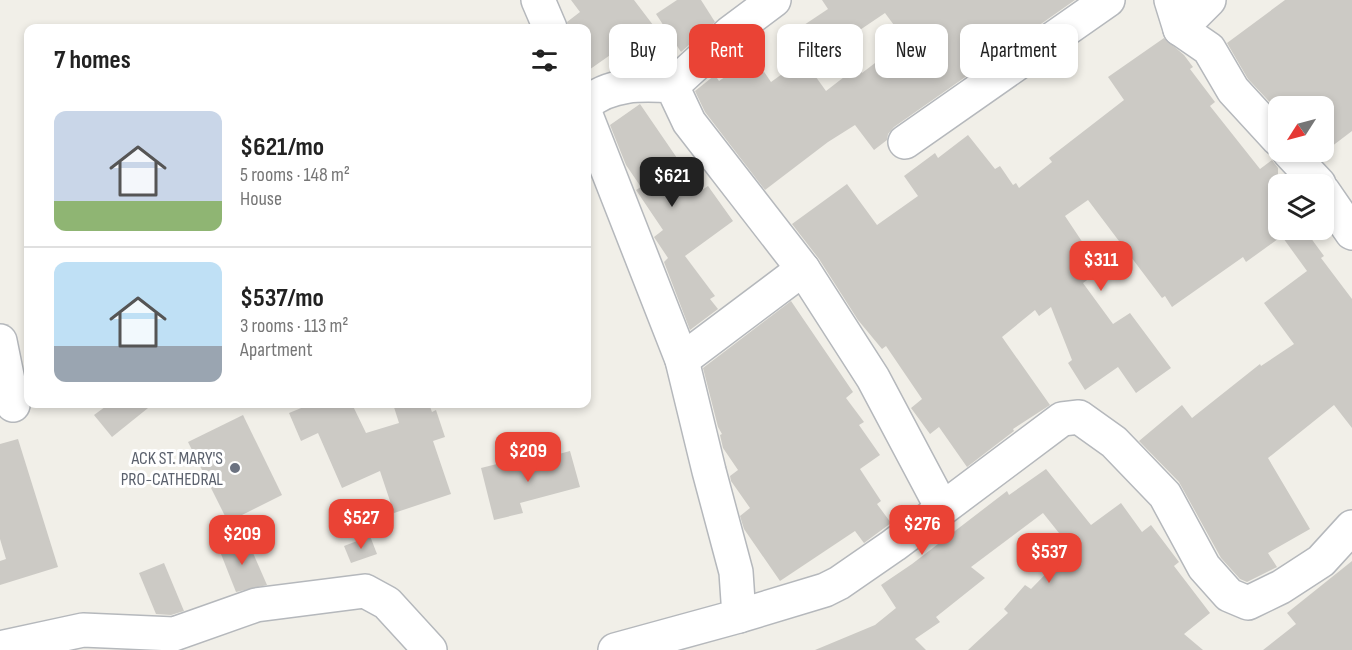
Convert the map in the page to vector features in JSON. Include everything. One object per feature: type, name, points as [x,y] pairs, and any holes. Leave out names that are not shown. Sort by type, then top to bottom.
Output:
[{"type":"street","points":[[538,0],[548,24]]},
{"type":"street","points":[[591,101],[605,91],[645,84],[672,86],[730,33],[774,0]]},
{"type":"street","points":[[905,142],[1108,0]]},
{"type":"street","points":[[1209,0],[1176,15],[1209,50],[1233,90],[1268,128]]},
{"type":"street","points":[[672,86],[689,122],[803,269],[873,378],[942,508]]},
{"type":"street","points":[[591,128],[682,360],[736,572],[739,616]]},
{"type":"street","points":[[1298,162],[1310,174]]},
{"type":"street","points":[[1334,207],[1352,233]]},
{"type":"street","points":[[682,360],[803,269]]},
{"type":"street","points":[[0,341],[14,405]]},
{"type":"street","points":[[615,650],[825,590],[894,545],[1062,419],[1079,417],[1114,442],[1165,495],[1204,567],[1229,595],[1248,603],[1281,587],[1321,561],[1352,527]]},
{"type":"street","points":[[0,648],[83,630],[174,634],[256,605],[365,591],[387,603],[430,650]]},
{"type":"building","points":[[571,0],[634,0],[652,24],[609,24],[609,56],[591,68],[591,24],[567,24],[580,12]]},
{"type":"building","points":[[677,0],[701,0],[715,22],[713,24],[689,24],[689,45],[681,52],[677,46],[677,24],[663,24],[656,14]]},
{"type":"building","points":[[822,0],[1075,0],[1041,24],[960,24],[960,78],[964,78],[894,127],[888,134],[887,140],[874,150],[855,125],[828,142],[765,190],[705,112],[695,91],[711,78],[717,78],[719,81],[723,78],[765,78],[765,73],[771,82],[777,78],[817,78],[826,91],[843,78],[863,78],[863,72],[875,63],[875,78],[948,78],[948,24],[893,24],[885,13],[863,28],[863,24],[806,24],[828,9]]},
{"type":"building","points":[[1285,0],[1352,0],[1352,131],[1334,145],[1334,96],[1268,96],[1268,100],[1248,79],[1227,43]]},
{"type":"building","points":[[1164,38],[1184,55],[1193,67],[1190,69],[1215,102],[1210,106],[1260,169],[1269,162],[1274,162],[1278,168],[1278,174],[1268,174],[1268,240],[1277,240],[1246,262],[1243,257],[1172,307],[1165,296],[1162,298],[1088,200],[1065,216],[1101,270],[1083,283],[1113,324],[1130,313],[1171,368],[1136,393],[1118,367],[1085,390],[1068,363],[1072,360],[1051,307],[1039,316],[1035,310],[1002,337],[1050,405],[1013,429],[1014,431],[967,467],[939,427],[930,434],[911,408],[922,399],[886,346],[882,349],[858,320],[819,259],[792,224],[847,184],[877,225],[918,196],[904,176],[935,153],[938,158],[968,135],[995,169],[1000,166],[1013,185],[1016,183],[1019,188],[1052,162],[1049,158],[1124,100],[1108,77]]},
{"type":"building","points":[[640,104],[677,158],[674,160],[696,194],[708,186],[733,221],[685,256],[715,296],[710,299],[718,309],[690,330],[664,262],[668,258],[654,237],[663,230],[636,190],[641,187],[626,165],[610,125]]},
{"type":"building","points":[[1285,240],[1312,240],[1324,256],[1321,258],[1352,299],[1352,428],[1334,405],[1268,458],[1310,529],[1268,553],[1277,567],[1247,582],[1240,579],[1221,558],[1179,482],[1139,441],[1182,405],[1192,418],[1260,364],[1261,366],[1294,344],[1264,303],[1307,271]]},
{"type":"building","points":[[791,301],[853,392],[846,398],[864,422],[859,425],[880,455],[860,469],[881,501],[877,504],[891,523],[864,543],[855,531],[780,581],[744,529],[740,516],[750,508],[731,481],[730,476],[738,470],[723,448],[720,435],[722,434],[718,427],[703,368]]},
{"type":"building","points":[[104,408],[148,408],[112,437],[94,415]]},
{"type":"building","points":[[301,408],[354,408],[366,433],[399,423],[394,408],[430,408],[432,412],[436,410],[445,437],[433,441],[451,494],[394,513],[380,471],[342,488],[318,433],[301,441],[289,413]]},
{"type":"building","name":"ACK ST. MARY'S PRO-CATHEDRAL","points":[[243,415],[282,495],[228,522],[188,442]]},
{"type":"building","points":[[18,439],[58,567],[0,585],[0,561],[6,559],[0,539],[0,444]]},
{"type":"building","points":[[570,451],[580,487],[520,503],[523,513],[494,520],[481,468],[509,461],[511,467]]},
{"type":"building","points":[[1046,469],[1091,525],[1121,503],[1142,532],[1151,525],[1179,562],[1174,566],[1210,613],[1184,634],[1203,650],[968,650],[1008,613],[1004,609],[1025,585],[1031,589],[1071,548],[1043,513],[971,567],[985,578],[936,617],[940,622],[915,639],[926,650],[815,650],[875,625],[896,608],[881,585],[1007,491],[1009,495]]},
{"type":"building","points":[[370,536],[377,554],[351,563],[344,546]]},
{"type":"building","points":[[246,537],[267,585],[236,592],[219,549]]},
{"type":"building","points":[[1352,561],[1352,650],[1263,650],[1296,624],[1287,613]]},
{"type":"building","points":[[164,563],[184,611],[171,615],[156,614],[139,573]]},
{"type":"place","name":"ACK ST. MARY'S PRO-CATHEDRAL","points":[[235,468]]}]
